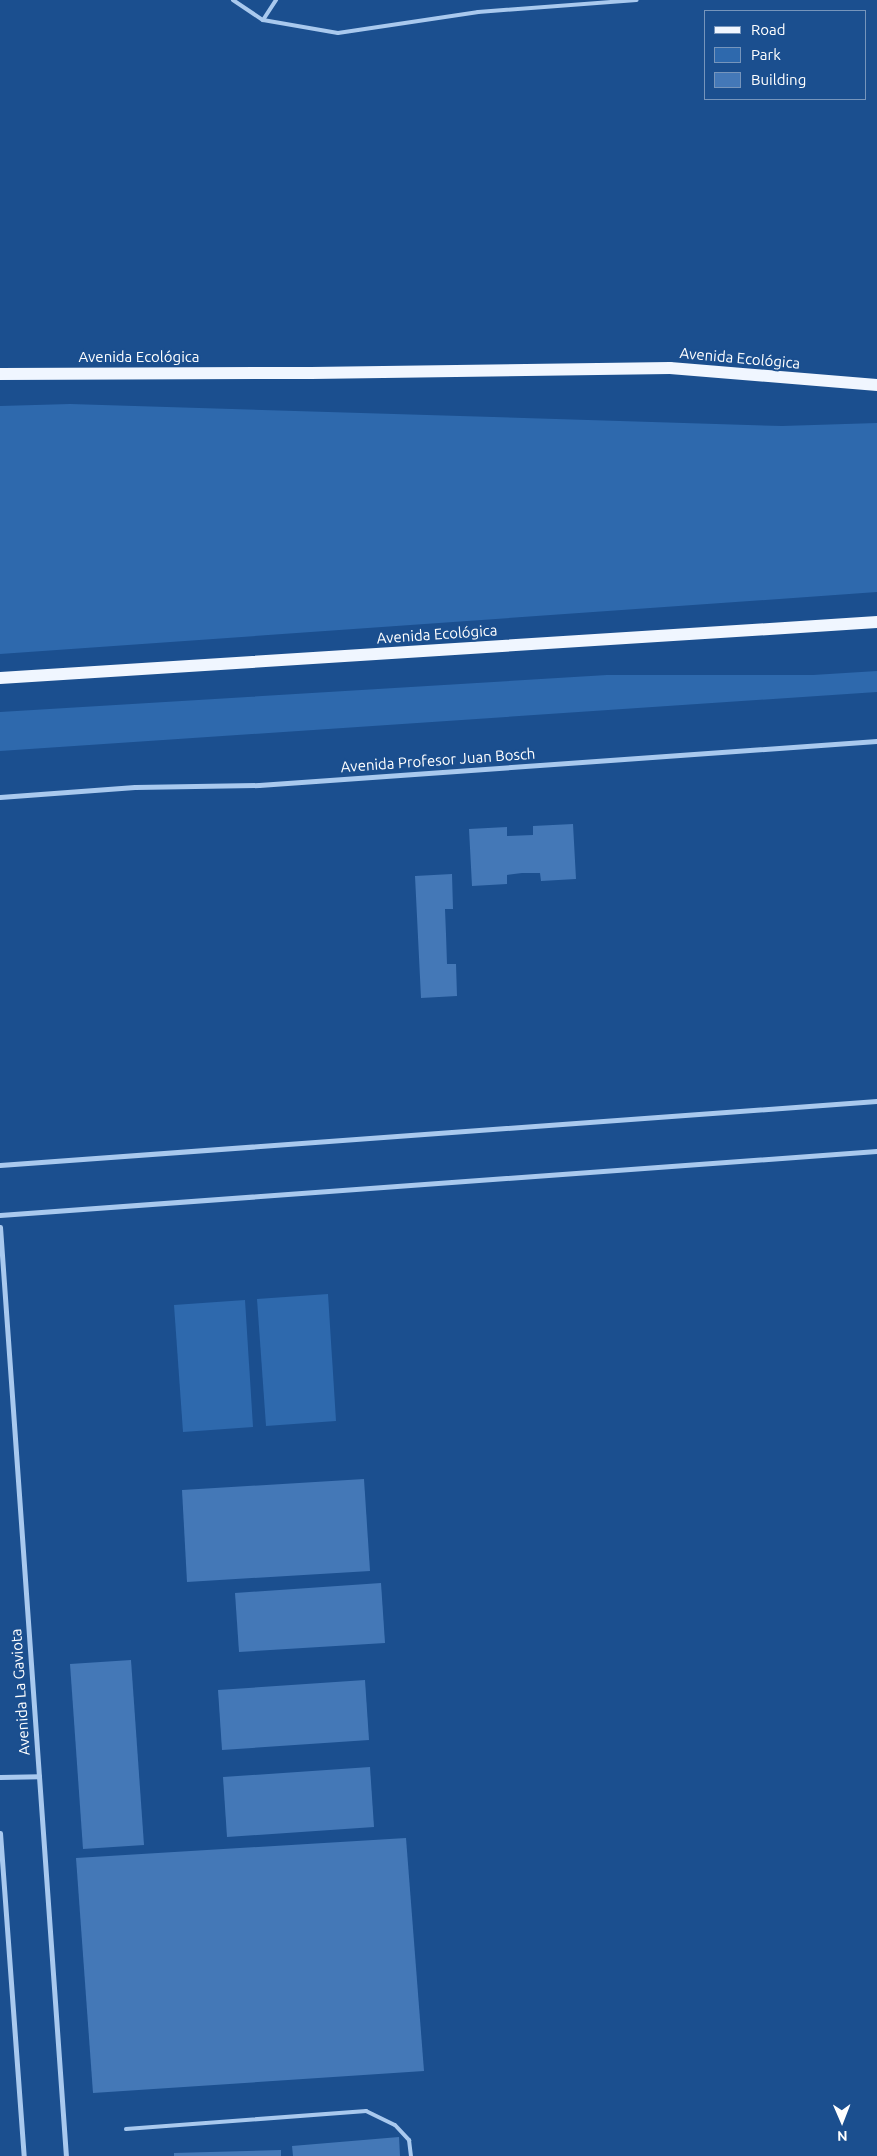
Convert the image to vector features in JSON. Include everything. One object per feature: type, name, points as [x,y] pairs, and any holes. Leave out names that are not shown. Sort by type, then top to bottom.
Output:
[{"type":"main road","name":"Avenida Ecológica","points":[[0,374],[311,373],[670,368],[877,385]]},
{"type":"main road","name":"Avenida Ecológica","points":[[0,678],[877,622]]},
{"type":"street","name":"Avenida Profesor Juan Bosch","points":[[0,797],[135,787],[259,786],[877,741]]},
{"type":"street","points":[[0,1165],[877,1101]]},
{"type":"street","points":[[0,1215],[877,1151]]},
{"type":"street","name":"Avenida La Gaviota","points":[[0,1227],[66,2156]]},
{"type":"street","points":[[0,1776],[39,1776]]},
{"type":"street","points":[[0,1833],[24,2156]]},
{"type":"lane","points":[[233,0],[263,20],[338,33],[478,12],[637,0]]},
{"type":"lane","points":[[263,20],[276,0]]},
{"type":"lane","points":[[126,2129],[366,2111],[395,2125],[409,2140],[411,2156]]},
{"type":"green space","points":[[70,404],[782,426],[877,423],[877,592],[0,654],[0,406]]},
{"type":"green space","points":[[877,671],[877,692],[0,751],[0,712],[607,675],[813,675]]},
{"type":"green space","points":[[328,1294],[336,1421],[266,1426],[257,1299]]},
{"type":"green space","points":[[245,1300],[253,1427],[183,1432],[174,1305]]},
{"type":"building","points":[[573,824],[576,879],[541,881],[540,873],[522,873],[507,875],[507,884],[472,886],[469,829],[507,827],[507,836],[533,835],[533,826]]},
{"type":"building","points":[[452,874],[453,909],[445,909],[447,964],[456,964],[457,996],[421,998],[415,876]]},
{"type":"building","points":[[364,1479],[370,1571],[187,1582],[182,1490]]},
{"type":"building","points":[[381,1583],[385,1643],[239,1652],[235,1593]]},
{"type":"building","points":[[131,1660],[144,1845],[83,1849],[70,1664]]},
{"type":"building","points":[[365,1680],[369,1740],[222,1750],[218,1690]]},
{"type":"building","points":[[370,1767],[374,1827],[227,1837],[223,1777]]},
{"type":"building","points":[[406,1838],[424,2071],[93,2093],[76,1858]]},
{"type":"building","points":[[399,2137],[400,2156],[293,2156],[292,2146]]},
{"type":"building","points":[[281,2150],[281,2156],[174,2156],[174,2153]]}]
